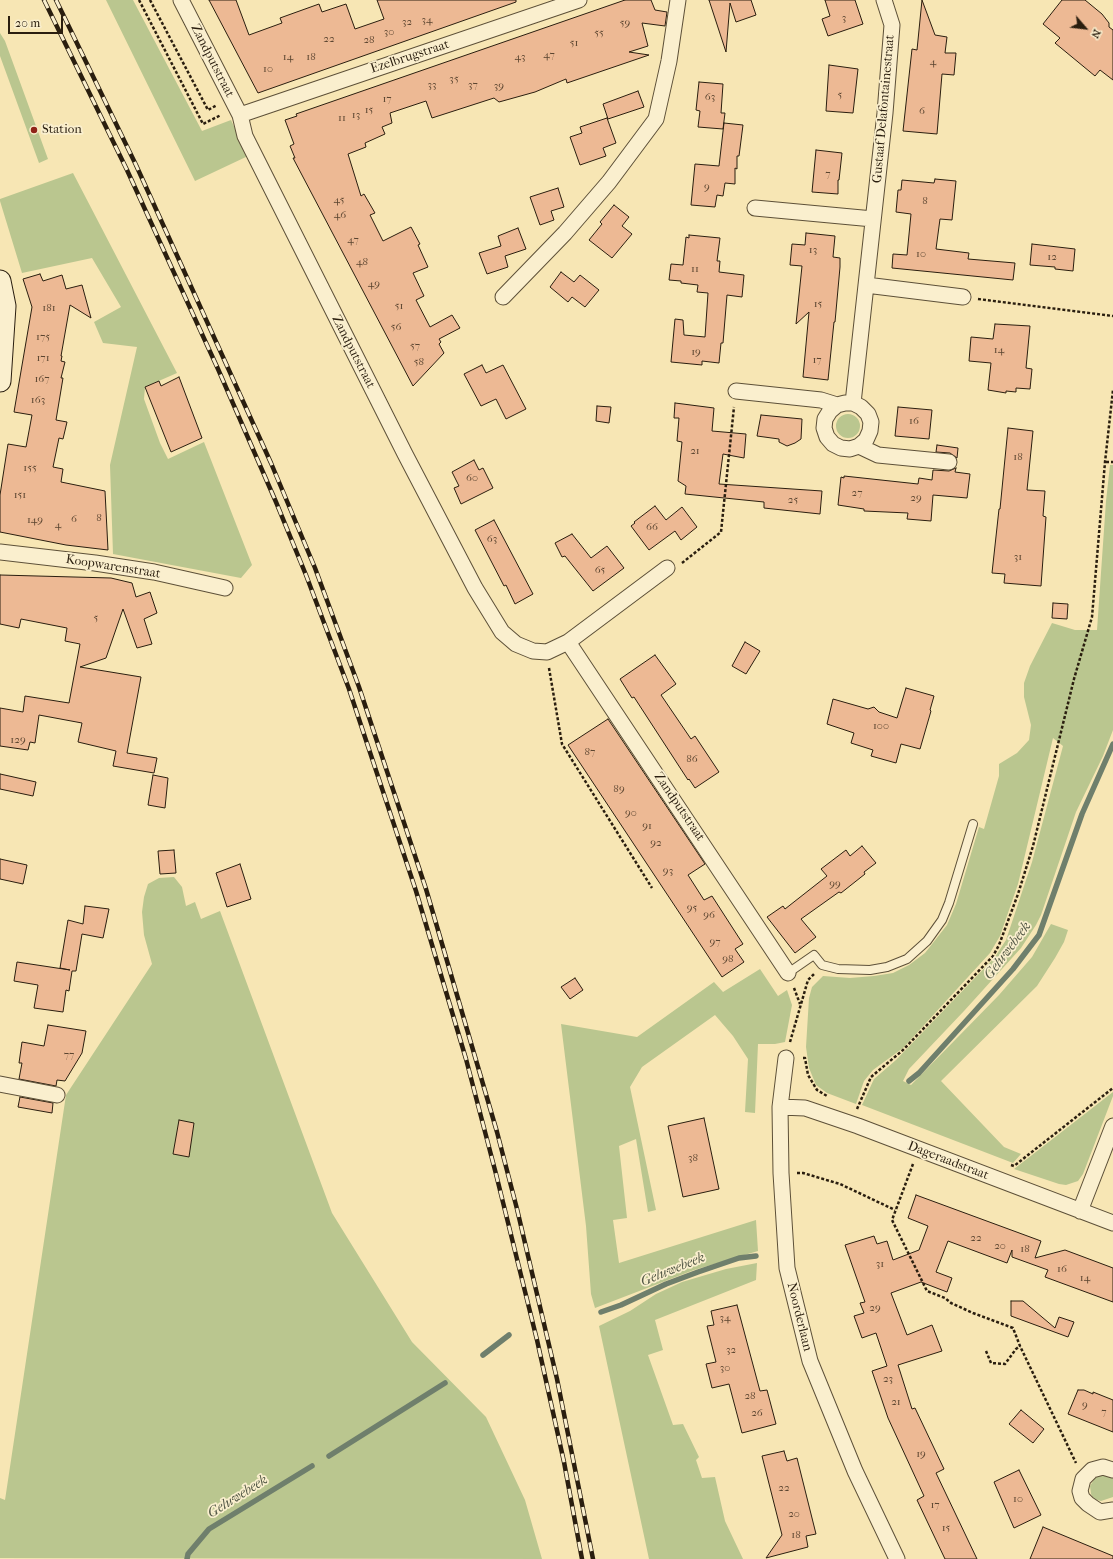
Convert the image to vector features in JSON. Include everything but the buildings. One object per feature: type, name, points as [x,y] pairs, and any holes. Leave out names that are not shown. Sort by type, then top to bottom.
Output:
[{"type":"street","name":"Zandputstraat","points":[[181,0],[236,107],[245,136],[409,461],[475,588],[502,632],[516,644],[533,651],[547,652]]},
{"type":"street","name":"Ezelbrugstraat","points":[[236,107],[564,3],[580,0]]},
{"type":"street","points":[[503,297],[565,233],[609,182],[656,119],[669,61],[678,0]]},
{"type":"street","name":"Gustaaf Delafontainestraat","points":[[853,403],[885,113],[892,25],[884,0]]},
{"type":"street","points":[[755,208],[873,219]]},
{"type":"street","points":[[0,281],[3,306],[0,381]]},
{"type":"street","points":[[866,284],[963,298]]},
{"type":"street","points":[[736,391],[821,400],[837,405]]},
{"type":"street","points":[[845,402],[853,403],[862,407],[868,414],[871,422],[870,432],[866,440],[859,446],[850,449],[841,448],[833,444],[827,437],[824,428],[825,419],[830,411],[837,405],[845,402]]},
{"type":"street","points":[[859,446],[878,455],[949,462]]},
{"type":"street","name":"Koopwarenstraat","points":[[0,552],[95,562],[154,572],[225,588]]},
{"type":"street","points":[[547,652],[568,642],[667,568]]},
{"type":"street","name":"Zandputstraat","points":[[568,642],[788,973]]},
{"type":"street","name":"Noorderlaan","points":[[786,1058],[780,1108],[781,1173],[787,1268],[810,1362],[855,1471],[897,1559]]},
{"type":"street","points":[[0,1084],[57,1095]]},
{"type":"street","name":"Dageraadstraat","points":[[780,1108],[805,1108],[1113,1223]]},
{"type":"street","points":[[1080,1211],[1113,1126]]},
{"type":"street","points":[[1113,1470],[1103,1467],[1092,1470],[1082,1479],[1080,1491],[1082,1498],[1100,1512],[1113,1510]]},
{"type":"lane","points":[[788,973],[814,954],[822,965],[844,969],[870,970],[887,967],[907,959],[927,941],[942,920],[950,903],[973,824]]},
{"type":"path","points":[[139,0],[203,124],[236,107]]},
{"type":"path","points":[[150,0],[208,110],[236,107]]},
{"type":"path","points":[[963,298],[1113,316]]},
{"type":"path","points":[[850,1107],[857,1110],[871,1077],[903,1050],[993,956],[1018,894],[1033,846],[1074,679],[1092,617],[1105,462],[1113,390]]},
{"type":"path","points":[[667,568],[673,570],[721,532],[736,391]]},
{"type":"path","points":[[1105,462],[1113,462]]},
{"type":"path","points":[[547,652],[562,744],[652,888]]},
{"type":"path","points":[[822,965],[808,980],[786,1058],[805,1058],[808,1075],[817,1090],[831,1099]]},
{"type":"path","points":[[1007,1163],[1014,1166],[1113,1088]]},
{"type":"path","points":[[919,1150],[892,1220],[927,1291],[945,1298],[951,1303],[973,1313],[1013,1328],[1074,1461],[1087,1474]]},
{"type":"path","points":[[781,1173],[803,1173],[840,1184],[895,1210]]},
{"type":"path","points":[[986,1351],[991,1363],[1005,1364],[1016,1348],[1020,1346]]},
{"type":"green space","points":[[106,0],[133,0],[202,131],[231,120],[248,156],[195,181]]},
{"type":"green space","points":[[0,33],[5,41],[48,159],[39,163],[0,56]]},
{"type":"green space","points":[[73,173],[177,373],[145,387],[144,399],[160,443],[168,459],[204,442],[252,565],[241,578],[113,554],[110,465],[137,347],[103,343],[94,322],[121,307],[92,258],[22,273],[0,201],[0,199]]},
{"type":"green space","points":[[848,414],[857,417],[860,426],[857,435],[848,438],[839,435],[836,426],[839,417]]},
{"type":"green space","points":[[1110,465],[1113,465],[1113,730],[1103,756],[1076,812],[1041,915],[1036,925],[1021,948],[909,1069],[903,1081],[911,1085],[999,995],[1032,957],[1051,924],[1068,930],[1064,942],[1037,986],[941,1081],[1004,1147],[1021,1154],[1013,1163],[862,1105],[874,1079],[896,1060],[995,957],[1006,940],[1032,862],[1063,746],[1053,738],[1018,884],[1000,936],[990,953],[903,1048],[873,1070],[864,1081],[856,1104],[827,1093],[816,1085],[809,1068],[806,1047],[809,998],[812,987],[823,976],[850,978],[874,976],[893,973],[909,965],[925,953],[947,925],[956,904],[979,827],[984,829],[999,776],[999,764],[1017,753],[1029,740],[1031,725],[1024,697],[1024,683],[1030,666],[1052,623],[1075,630],[1097,630]]},
{"type":"green space","points":[[174,877],[182,887],[186,906],[195,902],[201,919],[220,911],[332,1213],[412,1342],[486,1417],[525,1500],[542,1559],[0,1558],[0,1498],[5,1500],[66,1095],[152,964],[144,935],[142,912],[148,884],[159,878]]},
{"type":"green space","points":[[760,969],[778,996],[787,990],[792,1005],[785,1042],[775,1044],[758,1044],[755,1113],[745,1112],[748,1059],[733,1036],[715,1015],[642,1067],[630,1087],[656,1210],[648,1212],[636,1139],[619,1146],[627,1218],[613,1220],[619,1263],[756,1220],[758,1251],[694,1270],[595,1308],[591,1294],[586,1226],[561,1024],[637,1037],[714,982],[723,992]]},
{"type":"green space","points":[[1113,1092],[1113,1096],[1083,1174],[1078,1181],[1066,1185],[1059,1184],[1014,1169]]},
{"type":"green space","points":[[757,1263],[756,1280],[655,1320],[663,1350],[648,1355],[673,1425],[683,1424],[699,1457],[696,1460],[702,1478],[715,1477],[725,1521],[743,1559],[649,1559],[599,1326],[630,1311],[656,1294],[682,1282],[726,1269]]},
{"type":"green space","points":[[1097,1475],[1113,1477],[1113,1497],[1101,1501],[1094,1499],[1091,1494],[1090,1486]]},
{"type":"waterway","name":"Geluwebeek","points":[[909,1081],[919,1073],[1013,969],[1039,935],[1082,814],[1113,744]]},
{"type":"waterway","name":"Geluwebeek","points":[[601,1312],[698,1272],[739,1258],[756,1256]]},
{"type":"waterway","name":"Geluwebeek","points":[[483,1355],[509,1335]]},
{"type":"waterway","name":"Geluwebeek","points":[[329,1456],[445,1383]]},
{"type":"waterway","name":"Geluwebeek","points":[[187,1559],[188,1554],[209,1529],[312,1466]]},
{"type":"railway","points":[[44,0],[127,170],[218,369],[306,575],[349,689],[416,891],[466,1059],[537,1340],[564,1462],[582,1559]]},
{"type":"railway","points":[[56,0],[136,165],[271,463],[315,568],[359,687],[426,889],[497,1132],[517,1209],[557,1379],[593,1559]]},
{"type":"place","name":"Station","points":[[34,130]]}]
